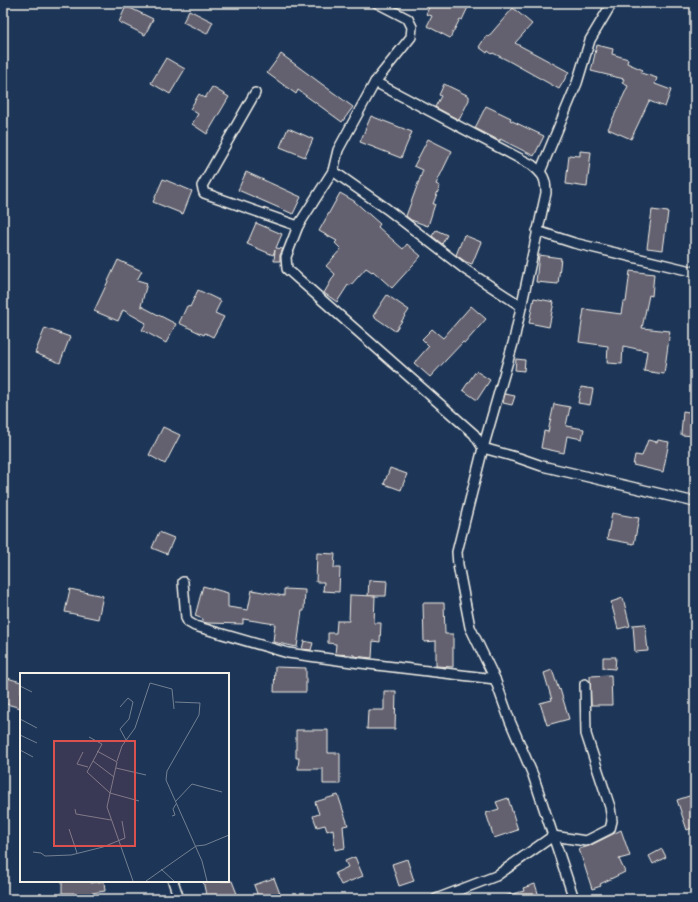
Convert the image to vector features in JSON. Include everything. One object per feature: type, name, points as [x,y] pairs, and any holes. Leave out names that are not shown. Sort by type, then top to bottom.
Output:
[{"type":"street","points":[[377,3],[408,19],[412,27],[411,37],[375,82],[338,150],[333,171],[298,226],[286,257],[287,269],[474,434],[483,448],[542,466],[695,502]]},
{"type":"street","points":[[540,172],[577,83],[590,40],[612,3]]},
{"type":"street","points":[[375,82],[532,165],[544,177],[546,185],[546,193],[536,231],[514,340],[483,448],[458,552],[458,565],[470,627],[495,679],[532,775],[574,899]]},
{"type":"street","points":[[255,92],[202,186],[204,194],[298,226]]},
{"type":"street","points":[[333,171],[387,209],[466,270],[521,306]]},
{"type":"street","points":[[536,231],[574,244],[695,272]]},
{"type":"street","points":[[183,582],[186,618],[188,622],[194,626],[288,653],[495,679]]},
{"type":"street","points":[[436,899],[496,876],[553,836],[586,841],[604,833],[611,827],[612,815],[610,807],[586,734],[585,684]]},
{"type":"street","points":[[173,882],[179,899]]},
{"type":"building","points":[[431,3],[470,3],[462,20],[460,19],[450,38],[427,26],[432,16],[426,14]]},
{"type":"building","points":[[126,6],[153,19],[145,35],[119,22]]},
{"type":"building","points":[[513,8],[532,24],[515,43],[569,72],[559,89],[493,53],[492,54],[488,51],[487,53],[479,47],[486,36],[488,37]]},
{"type":"building","points":[[189,10],[213,22],[207,34],[183,22]]},
{"type":"building","points":[[597,45],[613,49],[612,54],[628,59],[627,63],[643,70],[641,73],[657,78],[655,84],[671,90],[665,107],[649,101],[631,139],[608,129],[628,86],[622,83],[624,79],[591,71]]},
{"type":"building","points":[[281,54],[353,107],[342,122],[298,90],[296,94],[267,73]]},
{"type":"building","points":[[166,58],[185,69],[170,94],[151,83]]},
{"type":"building","points":[[444,84],[469,96],[469,100],[459,120],[435,107],[441,96],[439,95]]},
{"type":"building","points":[[212,87],[229,97],[207,134],[192,124],[198,114],[190,109],[199,94],[205,98]]},
{"type":"building","points":[[486,106],[511,118],[510,120],[544,136],[534,156],[475,128]]},
{"type":"building","points":[[371,116],[412,132],[401,158],[360,142]]},
{"type":"building","points":[[288,128],[313,139],[305,157],[280,147]]},
{"type":"building","points":[[428,139],[452,151],[436,184],[440,186],[433,204],[435,204],[428,226],[411,220],[406,216],[423,170],[414,166]]},
{"type":"building","points":[[580,151],[591,152],[587,187],[566,184],[569,155],[580,156]]},
{"type":"building","points":[[246,172],[301,197],[293,214],[238,190]]},
{"type":"building","points":[[163,179],[192,191],[183,214],[153,202]]},
{"type":"building","points":[[340,193],[354,201],[380,224],[378,227],[403,249],[407,244],[421,256],[392,288],[373,271],[372,272],[366,268],[350,286],[348,285],[337,302],[324,293],[335,274],[326,266],[341,249],[335,243],[337,241],[319,231]]},
{"type":"building","points":[[652,210],[668,212],[663,250],[647,248]]},
{"type":"building","points":[[256,223],[282,234],[276,248],[283,249],[280,255],[280,261],[274,261],[275,250],[273,255],[247,244]]},
{"type":"building","points":[[436,230],[447,235],[442,244],[432,236]]},
{"type":"building","points":[[464,235],[481,242],[472,264],[456,255]]},
{"type":"building","points":[[539,255],[561,258],[558,284],[536,282]]},
{"type":"building","points":[[118,260],[142,271],[137,280],[147,283],[141,306],[176,324],[166,343],[142,330],[146,323],[123,310],[118,321],[94,311]]},
{"type":"building","points":[[630,271],[654,274],[652,296],[649,295],[642,328],[670,331],[664,374],[644,371],[647,351],[623,346],[622,364],[607,363],[608,346],[579,342],[584,309],[621,314],[623,302],[626,302]]},
{"type":"building","points":[[198,290],[221,301],[215,313],[224,317],[213,337],[205,333],[204,335],[179,323],[187,306],[190,307]]},
{"type":"building","points":[[387,295],[409,310],[395,331],[373,316]]},
{"type":"building","points":[[534,298],[554,302],[549,327],[529,323]]},
{"type":"building","points":[[471,306],[486,319],[465,343],[463,342],[430,377],[414,363],[429,346],[422,339],[432,329],[443,338]]},
{"type":"building","points":[[45,328],[70,337],[60,363],[35,353]]},
{"type":"building","points":[[516,359],[525,360],[524,371],[515,370]]},
{"type":"building","points":[[476,371],[490,380],[477,400],[463,390]]},
{"type":"building","points":[[581,387],[593,389],[590,405],[578,403]]},
{"type":"building","points":[[505,394],[515,396],[512,405],[503,403]]},
{"type":"building","points":[[554,404],[570,407],[566,426],[584,429],[582,439],[567,436],[564,453],[541,448],[544,431],[548,432]]},
{"type":"building","points":[[683,411],[695,413],[695,436],[681,435]]},
{"type":"building","points":[[163,427],[180,435],[165,464],[149,455]]},
{"type":"building","points":[[648,440],[669,442],[663,472],[633,465],[635,455],[642,456]]},
{"type":"building","points":[[390,468],[407,474],[401,490],[384,484]]},
{"type":"building","points":[[612,513],[639,518],[634,544],[607,539]]},
{"type":"building","points":[[159,532],[174,538],[167,554],[152,548]]},
{"type":"building","points":[[317,553],[335,554],[334,568],[340,568],[339,592],[323,591],[324,582],[316,582]]},
{"type":"building","points":[[369,580],[387,581],[386,596],[368,596]]},
{"type":"building","points":[[203,586],[228,593],[228,607],[248,610],[252,590],[284,596],[284,589],[305,590],[304,611],[302,611],[297,647],[273,642],[275,624],[243,619],[243,624],[203,622],[203,619],[195,616]]},
{"type":"building","points":[[70,589],[103,596],[98,619],[65,612]]},
{"type":"building","points":[[350,595],[375,596],[374,623],[381,623],[380,642],[373,641],[372,658],[335,654],[336,644],[328,643],[328,633],[336,633],[337,621],[349,621]]},
{"type":"building","points":[[623,598],[630,626],[618,629],[611,602]]},
{"type":"building","points":[[423,603],[444,603],[445,634],[453,634],[453,667],[436,666],[436,641],[424,642]]},
{"type":"building","points":[[645,624],[648,651],[635,652],[633,625]]},
{"type":"building","points":[[304,641],[313,643],[311,650],[302,649]]},
{"type":"building","points":[[603,657],[616,657],[615,669],[603,668]]},
{"type":"building","points":[[275,667],[306,668],[306,692],[274,692]]},
{"type":"building","points":[[552,670],[559,690],[560,689],[569,719],[547,725],[540,703],[552,700],[544,673]]},
{"type":"building","points":[[611,675],[612,705],[591,705],[590,676]]},
{"type":"building","points":[[7,678],[20,682],[20,708],[3,703],[3,692]]},
{"type":"building","points":[[384,691],[396,691],[395,729],[367,729],[368,710],[384,710]]},
{"type":"building","points":[[296,730],[328,730],[328,753],[340,753],[340,784],[323,784],[323,769],[298,769],[299,758],[296,758]]},
{"type":"building","points":[[695,794],[695,827],[687,830],[677,800]]},
{"type":"building","points":[[338,795],[348,825],[343,826],[345,848],[335,850],[333,829],[327,831],[325,825],[317,827],[313,816],[319,814],[315,802]]},
{"type":"building","points":[[508,798],[518,830],[494,838],[486,813],[499,809],[496,802]]},
{"type":"building","points":[[621,830],[630,856],[619,859],[625,872],[600,884],[601,886],[592,889],[579,849],[589,846]]},
{"type":"building","points":[[662,849],[666,857],[653,864],[649,856]]},
{"type":"building","points":[[355,857],[363,876],[341,885],[335,873],[348,867],[345,861]]},
{"type":"building","points":[[407,859],[414,881],[399,886],[392,864]]},
{"type":"building","points":[[274,878],[282,899],[259,899],[254,885]]},
{"type":"building","points":[[232,881],[239,899],[207,899],[203,882]]},
{"type":"building","points":[[62,882],[104,882],[105,891],[92,893],[92,899],[75,899],[74,893],[62,893]]},
{"type":"building","points":[[535,884],[540,899],[505,899],[505,896],[524,891],[523,888]]}]
